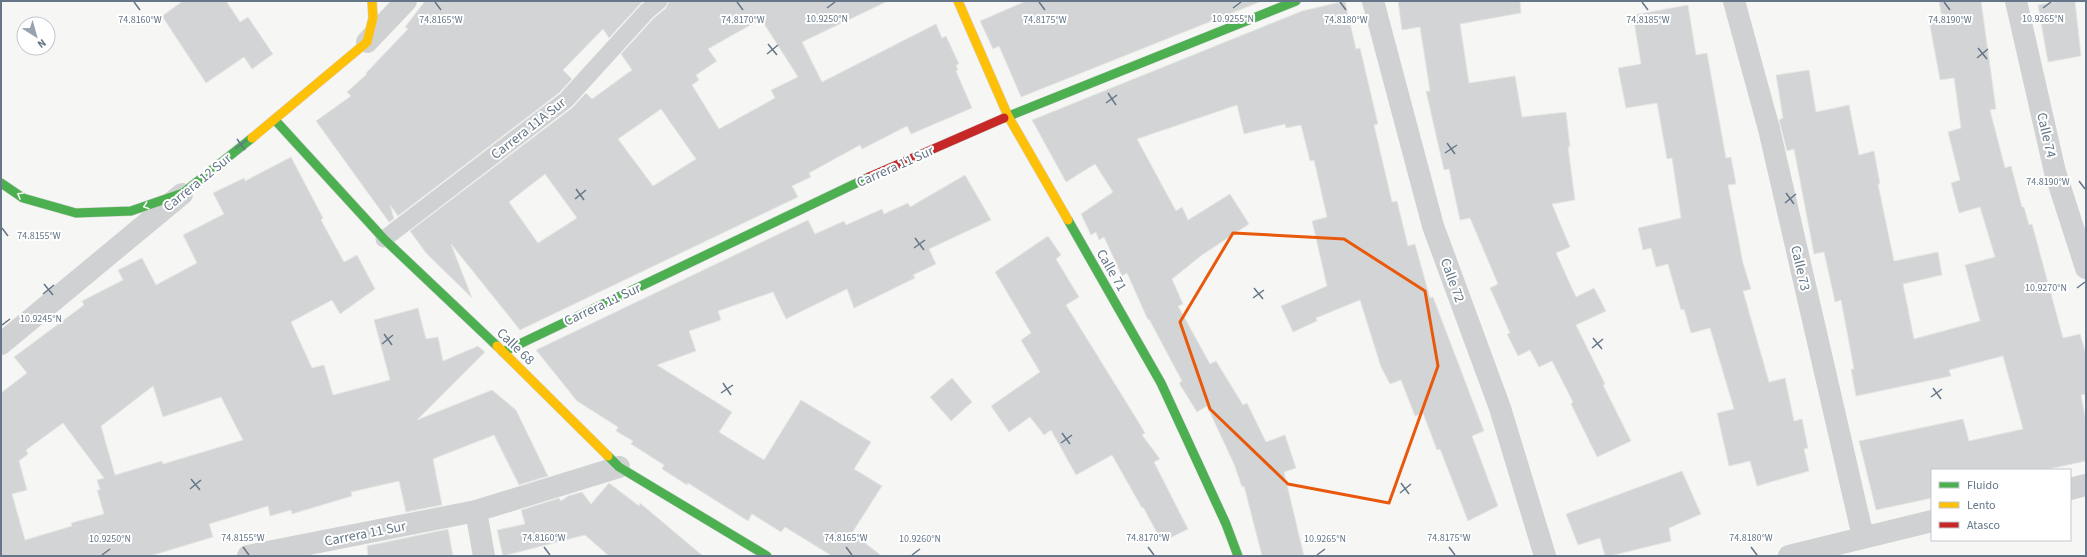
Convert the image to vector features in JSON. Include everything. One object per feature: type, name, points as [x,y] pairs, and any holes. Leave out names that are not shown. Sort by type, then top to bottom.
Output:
[{"type":"street","points":[[367,42],[373,18],[372,1]]},
{"type":"street","name":"Carrera 12 Sur","points":[[1,344],[183,193],[275,120],[367,42],[406,1]]},
{"type":"street","name":"Calle 71","points":[[958,1],[1008,116],[1161,383],[1226,524],[1238,556]]},
{"type":"street","name":"Carrera 11 Sur","points":[[503,352],[871,176],[1008,116],[1296,1]]},
{"type":"street","name":"Calle 72","points":[[1373,1],[1433,226],[1500,408],[1545,556]]},
{"type":"street","name":"Calle 73","points":[[1734,1],[1769,129],[1863,537]]},
{"type":"street","name":"Calle 74","points":[[2016,1],[2056,172],[2086,268]]},
{"type":"street","name":"Calle 68","points":[[275,120],[384,239],[503,352],[619,467],[767,556]]},
{"type":"street","points":[[1,183],[23,198],[76,213],[131,211],[183,193]]},
{"type":"street","name":"Carrera 11 Sur","points":[[248,556],[476,510],[619,467]]},
{"type":"street","points":[[2071,489],[2086,485]]},
{"type":"street","points":[[476,510],[484,556]]},
{"type":"street","points":[[1789,556],[1931,521]]},
{"type":"lane","name":"Carrera 11A Sur","points":[[384,239],[566,100],[647,11],[658,1]]},
{"type":"highlighted area","points":[[1233,233],[1344,239],[1425,291],[1438,366],[1389,503],[1288,484],[1210,409],[1180,322]]},
{"type":"building","points":[[183,1],[226,1],[240,22],[248,17],[273,54],[252,69],[244,57],[206,83],[162,16]]},
{"type":"building","points":[[425,1],[643,1],[609,38],[603,29],[563,70],[572,79],[559,93],[398,216],[390,205],[394,219],[389,222],[316,121],[351,96],[347,92],[367,74],[366,73],[408,29],[405,27]]},
{"type":"building","points":[[669,1],[888,1],[802,42],[822,82],[936,24],[942,38],[946,36],[959,64],[956,65],[958,70],[956,71],[972,108],[911,134],[907,126],[862,149],[860,145],[809,173],[811,177],[792,186],[798,197],[520,330],[451,244],[472,298],[426,253],[410,231],[572,108],[586,93],[592,99],[632,70],[621,54],[654,18],[666,8]],"holes":[[[761,19],[798,77],[771,90],[775,98],[719,129],[692,85],[699,80],[696,75],[717,61],[708,49]],[[661,109],[696,159],[653,186],[618,139]],[[545,174],[577,218],[538,243],[509,202]]]},
{"type":"building","points":[[1026,1],[1262,1],[1021,97],[999,46],[993,49],[980,21]]},
{"type":"building","points":[[1345,1],[1356,49],[1360,48],[1378,124],[1374,125],[1392,202],[1397,201],[1408,246],[1415,244],[1430,298],[1433,297],[1484,431],[1472,436],[1498,506],[1468,521],[1440,449],[1437,450],[1423,413],[1415,416],[1401,380],[1390,384],[1381,367],[1360,300],[1316,318],[1317,321],[1293,332],[1281,306],[1327,286],[1312,221],[1327,217],[1314,160],[1310,161],[1301,125],[1286,128],[1285,124],[1244,134],[1237,105],[1137,139],[1176,211],[1182,207],[1188,220],[1230,194],[1249,224],[1202,255],[1172,279],[1183,304],[1178,306],[1210,364],[1216,361],[1243,405],[1247,403],[1266,442],[1285,435],[1296,468],[1284,472],[1304,556],[1262,556],[1244,486],[1242,487],[1234,464],[1207,406],[1197,412],[1179,383],[1182,381],[1149,319],[1148,320],[1127,273],[1122,276],[1104,237],[1099,240],[1096,232],[1091,235],[1081,214],[1113,192],[1095,164],[1066,182],[1032,120],[1302,11]]},
{"type":"building","points":[[1398,1],[1520,1],[1521,13],[1460,24],[1469,83],[1515,76],[1522,117],[1566,112],[1570,147],[1568,147],[1575,200],[1552,204],[1570,247],[1556,253],[1576,297],[1594,288],[1606,311],[1576,325],[1605,384],[1603,385],[1631,441],[1597,457],[1571,404],[1573,402],[1552,361],[1539,367],[1530,350],[1518,356],[1507,334],[1510,333],[1490,288],[1498,284],[1470,218],[1460,220],[1449,169],[1444,170],[1426,91],[1430,91],[1420,27],[1402,30]]},
{"type":"building","points":[[1939,1],[1981,1],[1996,109],[1990,110],[2005,168],[2011,166],[2022,207],[2024,207],[2029,225],[2032,224],[2063,338],[2080,334],[2086,354],[2086,394],[2081,395],[2086,421],[2086,461],[2049,469],[1931,469],[1931,498],[1876,510],[1859,441],[1963,419],[1969,441],[2023,429],[2003,356],[1949,370],[1951,376],[1856,396],[1851,369],[1854,369],[1841,300],[1835,302],[1824,252],[1814,254],[1794,149],[1787,151],[1779,120],[1783,118],[1776,75],[1809,70],[1816,112],[1849,105],[1859,155],[1874,151],[1880,184],[1878,184],[1894,261],[1938,252],[1942,275],[1903,284],[1914,339],[1980,321],[1965,265],[1995,257],[1980,207],[1959,213],[1951,183],[1960,180],[1948,132],[1961,128],[1954,78],[1940,80],[1929,20],[1942,18]]},
{"type":"building","points":[[2060,1],[2075,1],[2081,56],[2048,62],[2038,5]]},
{"type":"building","points":[[1688,5],[1696,55],[1707,53],[1726,158],[1731,157],[1736,184],[1728,185],[1743,263],[1751,289],[1743,291],[1769,382],[1785,378],[1794,421],[1802,419],[1808,448],[1804,449],[1809,471],[1757,486],[1750,461],[1729,466],[1717,413],[1734,409],[1710,328],[1691,333],[1684,309],[1681,310],[1668,264],[1656,267],[1651,248],[1643,250],[1638,228],[1681,218],[1672,158],[1667,159],[1657,103],[1626,108],[1618,68],[1641,64],[1633,15]]},
{"type":"building","points":[[291,157],[323,218],[321,220],[344,262],[357,255],[375,289],[340,314],[332,300],[291,322],[312,368],[324,365],[333,395],[390,380],[374,320],[418,308],[426,339],[438,337],[443,361],[478,346],[485,352],[417,420],[492,390],[516,410],[548,476],[519,485],[494,435],[433,459],[442,505],[406,512],[399,481],[351,492],[352,496],[292,514],[291,510],[270,516],[268,506],[209,524],[213,537],[150,556],[1,556],[1,393],[27,373],[14,357],[84,305],[82,301],[123,280],[118,270],[142,258],[156,285],[197,263],[183,235],[224,214],[213,193],[244,178],[245,181]],"holes":[[[153,386],[163,417],[221,397],[243,440],[163,464],[162,461],[115,475],[101,426]],[[63,423],[104,478],[97,480],[100,490],[97,490],[104,514],[71,523],[72,526],[25,540],[12,494],[27,490],[19,461],[28,454],[26,450]]]},
{"type":"building","points":[[965,175],[991,220],[929,249],[936,264],[913,275],[915,278],[854,308],[847,289],[786,319],[773,292],[718,311],[721,320],[689,331],[696,351],[657,365],[732,412],[719,432],[764,460],[801,400],[871,442],[854,469],[882,486],[852,533],[882,556],[832,556],[785,527],[781,532],[752,514],[748,521],[688,483],[687,485],[662,469],[664,465],[631,444],[633,441],[616,431],[618,427],[577,401],[536,350],[808,220],[815,234],[844,221],[846,225],[882,209],[884,214],[908,203],[910,207]]},
{"type":"building","points":[[1048,236],[1061,255],[1056,259],[1079,297],[1066,305],[1145,433],[1142,435],[1160,459],[1154,462],[1188,529],[1162,542],[1112,455],[1076,475],[1051,430],[1044,435],[1030,417],[1009,432],[991,406],[1040,372],[1021,340],[1031,333],[995,272]]},
{"type":"building","points":[[952,378],[972,402],[951,421],[930,397]]},
{"type":"building","points":[[1682,471],[1701,514],[1669,528],[1671,541],[1610,556],[1605,556],[1600,538],[1578,545],[1566,514]]},
{"type":"building","points":[[609,483],[639,506],[640,503],[703,556],[609,556],[585,535],[503,556],[497,530],[525,524],[521,510],[559,498],[561,501],[568,496],[582,492],[591,504]]},
{"type":"building","points":[[448,529],[453,556],[368,556],[367,546]]},
{"type":"traffic: fast","points":[[1004,118],[1296,1]]},
{"type":"traffic: fast","points":[[275,120],[384,239],[497,346]]},
{"type":"traffic: fast","points":[[1,183],[23,198],[76,213],[131,211],[183,193],[252,138]]},
{"type":"traffic: fast","points":[[503,352],[869,177]]},
{"type":"traffic: fast","points":[[1068,220],[1161,383],[1226,524],[1238,556]]},
{"type":"traffic: fast","points":[[608,456],[619,467],[767,556]]},
{"type":"traffic: slow","points":[[252,138],[367,42],[373,18],[372,1]]},
{"type":"traffic: slow","points":[[958,1],[1008,116],[1068,220]]},
{"type":"traffic: slow","points":[[497,346],[608,456]]},
{"type":"traffic: jam","points":[[869,177],[1004,118]]}]
